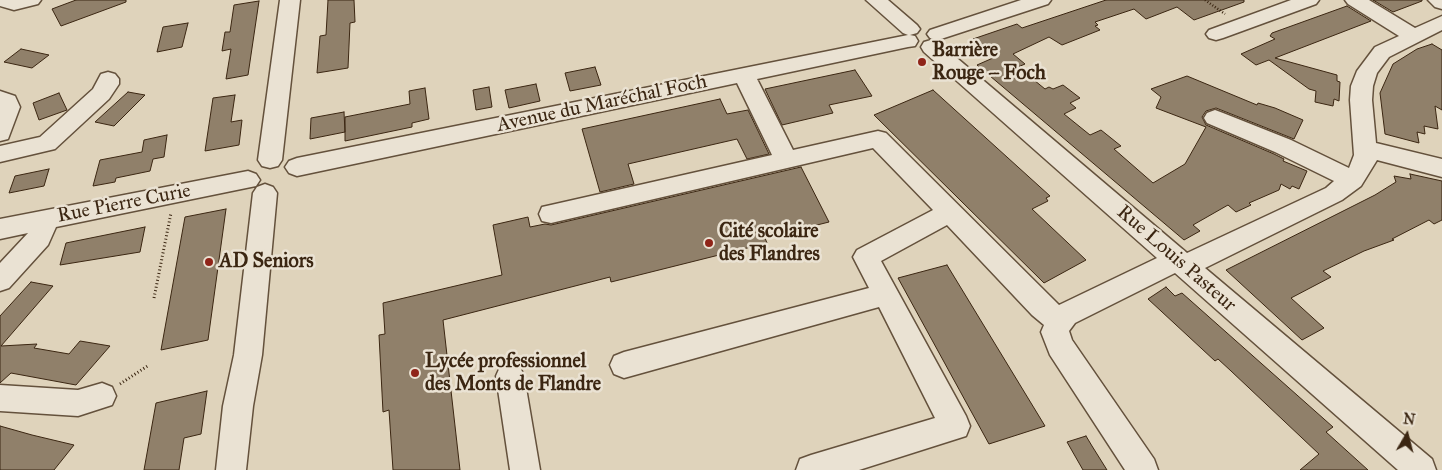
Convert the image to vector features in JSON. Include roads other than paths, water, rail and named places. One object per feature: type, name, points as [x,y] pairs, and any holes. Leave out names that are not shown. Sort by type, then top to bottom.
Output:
[{"type":"street","points":[[2,0],[14,4],[31,0]]},
{"type":"street","points":[[270,160],[290,0]]},
{"type":"street","points":[[876,0],[909,35],[923,27],[939,48]]},
{"type":"street","points":[[878,47],[939,48],[1041,0]]},
{"type":"street","points":[[1216,34],[1309,0]]},
{"type":"street","points":[[1355,0],[1412,35]]},
{"type":"street","points":[[1438,0],[1442,3]]},
{"type":"street","points":[[1142,470],[1060,346],[1055,332],[1059,321],[1065,315],[1330,196],[1353,180],[1364,164],[1367,149],[1361,100],[1364,78],[1382,52],[1412,35],[1442,22]]},
{"type":"street","name":"Avenue du Maréchal Foch","points":[[297,166],[878,47],[909,35]]},
{"type":"street","name":"Rue Louis Pasteur","points":[[939,48],[1180,263],[1421,470]]},
{"type":"street","points":[[744,75],[786,159]]},
{"type":"street","points":[[0,154],[37,147],[51,140],[101,94],[108,84],[108,79]]},
{"type":"street","points":[[0,98],[8,101],[9,107],[0,133]]},
{"type":"street","points":[[1215,118],[1283,146],[1353,180]]},
{"type":"street","points":[[551,214],[878,139],[1041,307],[1059,321]]},
{"type":"street","points":[[1367,149],[1442,168]]},
{"type":"street","points":[[231,470],[238,406],[249,346],[256,186],[255,168],[270,160],[289,160],[297,166],[296,175],[290,184],[274,192],[256,186]]},
{"type":"street","name":"Rue Pierre Curie","points":[[0,229],[175,194],[256,186]]},
{"type":"street","points":[[811,470],[955,426],[866,257],[950,212]]},
{"type":"street","points":[[0,280],[39,238],[47,219]]},
{"type":"street","points":[[624,365],[886,294]]},
{"type":"street","points":[[510,376],[525,470]]},
{"type":"street","points":[[0,398],[68,403],[86,402],[102,396]]},
{"type":"place","name":"Barrière Rouge – Foch","points":[[922,62]]},
{"type":"place","name":"Cité scolaire des Flandres","points":[[709,243]]},
{"type":"place","name":"AD Seniors","points":[[209,262]]},
{"type":"place","name":"Lycée professionnel des Monts de Flandre","points":[[415,373]]}]
